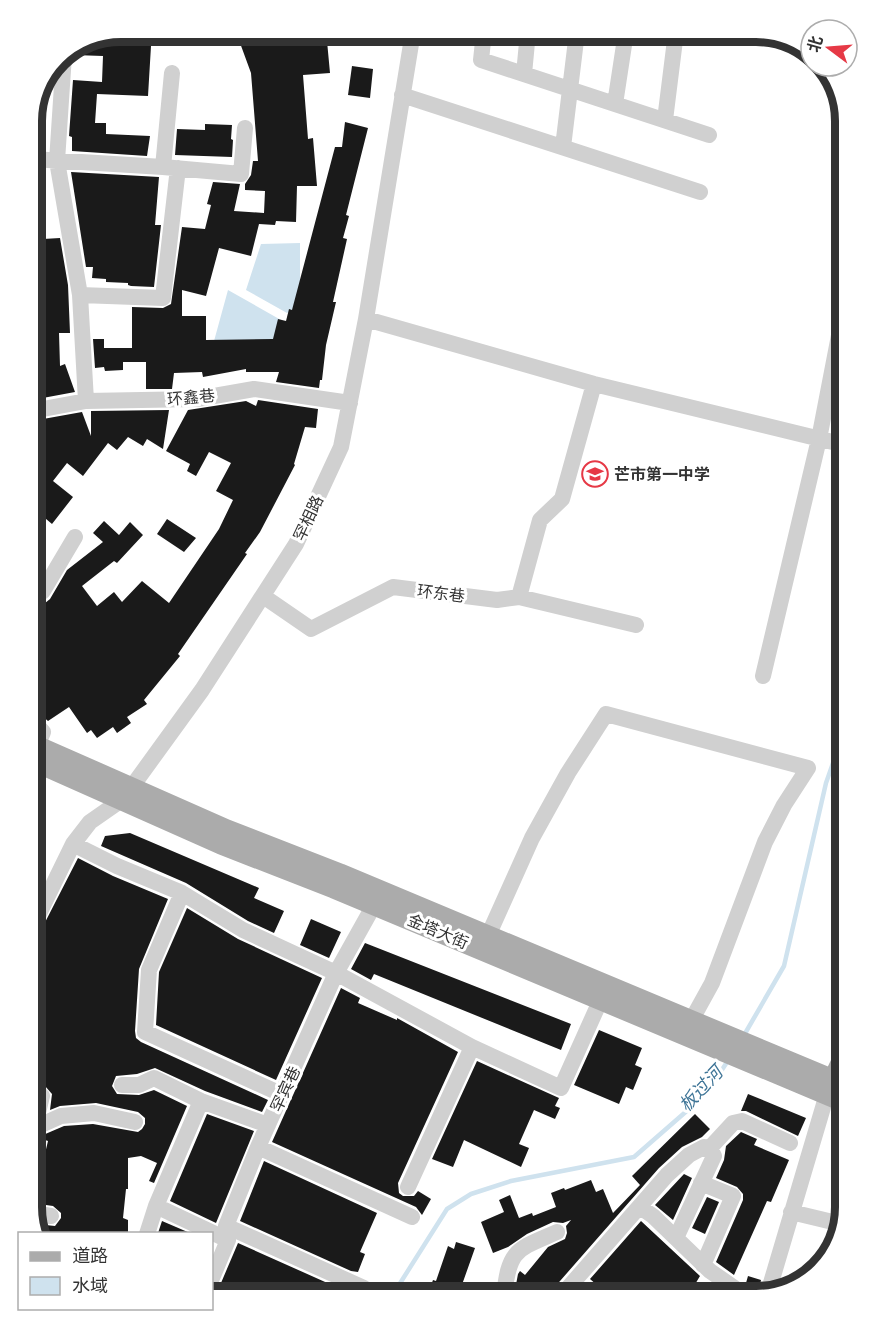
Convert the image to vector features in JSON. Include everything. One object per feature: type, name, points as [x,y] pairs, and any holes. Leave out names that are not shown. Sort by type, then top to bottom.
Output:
[{"type":"main road","name":"金塔大街","points":[[42,754],[127,793],[222,844],[374,904],[601,999],[699,1029]]},
{"type":"main road","name":"金塔大街","points":[[127,793],[340,874],[488,936],[762,1059],[835,1089]]},
{"type":"street","name":"罕相路","points":[[42,908],[73,844],[90,822],[127,793],[202,690],[297,544],[341,447],[366,319],[411,42]]},
{"type":"street","points":[[483,42],[481,60],[709,135]]},
{"type":"street","points":[[524,74],[527,42]]},
{"type":"street","points":[[563,147],[576,42]]},
{"type":"street","points":[[615,104],[624,42]]},
{"type":"street","points":[[665,120],[675,42]]},
{"type":"street","points":[[63,67],[57,161],[80,295],[86,401]]},
{"type":"street","points":[[80,295],[163,298],[171,167],[172,73]]},
{"type":"street","points":[[402,95],[700,192]]},
{"type":"street","points":[[42,160],[171,167],[241,174],[246,128]]},
{"type":"street","points":[[366,319],[594,384],[835,443]]},
{"type":"street","points":[[763,676],[819,439],[835,356]]},
{"type":"street","points":[[519,597],[540,520],[562,499],[594,384]]},
{"type":"street","name":"环鑫巷","points":[[42,409],[86,401],[197,399],[254,389],[350,403]]},
{"type":"street","points":[[42,582],[75,537]]},
{"type":"street","name":"环东巷","points":[[263,596],[311,629],[393,586],[496,600],[519,597],[636,625]]},
{"type":"street","points":[[488,936],[532,838],[568,773],[606,714],[807,768],[765,842],[712,983],[699,1029]]},
{"type":"street","points":[[73,844],[117,866],[182,893],[243,930],[336,973],[472,1047],[561,1088],[601,999]]},
{"type":"street","points":[[182,893],[149,970],[145,1032],[281,1094]]},
{"type":"street","name":"罕宾巷","points":[[213,1275],[258,1147],[281,1094],[299,1059],[336,973],[374,904]]},
{"type":"street","points":[[408,1188],[472,1047]]},
{"type":"street","points":[[122,1085],[139,1085],[154,1078],[201,1101],[268,1125]]},
{"type":"street","points":[[771,1284],[791,1212],[835,1098]]},
{"type":"street","points":[[147,1232],[156,1206],[201,1101]]},
{"type":"street","points":[[42,1126],[61,1116],[94,1113],[135,1122]]},
{"type":"street","points":[[708,1150],[733,1123],[742,1121],[790,1143]]},
{"type":"street","points":[[258,1147],[412,1217]]},
{"type":"street","points":[[570,1286],[667,1175],[689,1155],[704,1147],[714,1156],[676,1238]]},
{"type":"street","points":[[701,1183],[733,1196],[703,1265]]},
{"type":"street","points":[[156,1206],[359,1286]]},
{"type":"street","points":[[640,1207],[703,1265],[732,1286]]},
{"type":"street","points":[[791,1212],[833,1222]]},
{"type":"street","points":[[43,1215],[51,1216]]},
{"type":"street","points":[[505,1286],[511,1259],[519,1249],[557,1232]]},
{"type":"water","points":[[300,243],[300,304],[287,313],[246,290],[261,244]]},
{"type":"water","points":[[228,290],[288,324],[278,344],[211,352]]},
{"type":"building","points":[[121,42],[137,42],[137,45],[151,46],[148,96],[97,94],[95,123],[106,123],[106,134],[150,136],[147,156],[72,151],[72,137],[69,136],[73,80],[102,82],[103,56],[77,55],[91,48]]},
{"type":"building","points":[[240,42],[327,42],[330,73],[303,75],[308,139],[313,138],[317,186],[297,186],[296,222],[276,221],[275,225],[259,224],[251,256],[219,248],[206,296],[182,290],[182,316],[206,316],[206,340],[273,339],[278,319],[286,321],[289,309],[292,310],[335,147],[342,147],[345,122],[368,128],[346,215],[349,216],[343,238],[347,239],[333,302],[336,302],[319,388],[276,382],[279,372],[246,372],[246,369],[203,377],[202,372],[174,373],[172,389],[146,389],[146,362],[123,362],[123,370],[105,371],[104,367],[95,368],[93,339],[104,339],[104,348],[132,348],[132,307],[163,308],[171,304],[182,227],[205,229],[211,205],[207,204],[213,182],[240,184],[234,211],[264,213],[265,191],[245,190],[253,161],[258,161],[251,73]]},
{"type":"building","points":[[335,42],[369,42],[369,46]]},
{"type":"building","points":[[352,66],[373,69],[370,98],[348,95]]},
{"type":"building","points":[[205,124],[232,125],[232,157],[175,155],[177,129],[205,130]]},
{"type":"building","points":[[71,172],[159,177],[155,225],[161,225],[154,287],[131,286],[128,283],[106,282],[106,279],[92,278],[93,267],[86,267]]},
{"type":"building","points":[[60,238],[68,285],[70,333],[59,333],[60,366],[65,364],[75,392],[42,398],[42,261],[44,261],[43,239]]},
{"type":"building","points":[[258,400],[318,409],[316,428],[305,427],[295,465],[260,532],[178,654],[180,656],[144,700],[147,704],[127,717],[131,723],[117,733],[113,727],[97,738],[91,730],[87,733],[69,707],[48,721],[42,716],[42,606],[50,599],[67,570],[103,542],[93,533],[104,521],[119,535],[130,522],[143,535],[117,563],[114,561],[82,586],[97,606],[114,592],[122,602],[142,581],[169,603],[219,529],[233,500],[216,491],[231,463],[209,452],[196,476],[187,471],[190,464],[166,451],[188,410],[246,401],[256,406]]},
{"type":"building","points":[[169,410],[163,449],[147,439],[143,446],[128,437],[117,450],[108,443],[83,476],[67,463],[53,481],[73,497],[52,524],[42,516],[42,419],[82,412],[91,436],[91,411]]},
{"type":"building","points":[[167,519],[196,538],[184,552],[157,534]]},
{"type":"building","points":[[130,833],[259,888],[254,898],[284,911],[274,933],[248,921],[186,883],[101,846],[105,836]]},
{"type":"building","points":[[78,858],[113,876],[168,899],[139,969],[136,1038],[268,1100],[262,1112],[205,1091],[155,1068],[137,1074],[116,1076],[112,1086],[117,1094],[139,1095],[154,1090],[187,1106],[154,1183],[149,1181],[157,1163],[141,1156],[128,1158],[128,1189],[126,1189],[123,1218],[128,1220],[128,1232],[46,1232],[45,1227],[45,1225],[55,1226],[61,1218],[61,1213],[53,1206],[42,1204],[42,1166],[48,1141],[42,1139],[43,1135],[64,1126],[93,1124],[138,1132],[145,1124],[145,1118],[138,1112],[96,1103],[60,1106],[50,1110],[52,1094],[45,1086],[42,1087],[42,928]]},
{"type":"building","points":[[187,908],[238,939],[322,978],[276,1080],[156,1025],[159,972]]},
{"type":"building","points":[[311,919],[341,932],[329,958],[300,945]]},
{"type":"building","points":[[365,943],[571,1024],[561,1050],[374,974],[371,980],[351,969]]},
{"type":"building","points":[[341,988],[360,998],[358,1003],[397,1020],[397,1018],[458,1052],[398,1183],[399,1193],[403,1196],[414,1196],[418,1191],[431,1199],[422,1215],[416,1207],[272,1142]]},
{"type":"building","points":[[599,1030],[642,1048],[635,1065],[642,1068],[633,1090],[626,1087],[619,1104],[574,1085]]},
{"type":"building","points":[[477,1061],[559,1098],[555,1106],[560,1108],[555,1119],[534,1110],[519,1144],[529,1148],[521,1167],[464,1140],[453,1167],[432,1159]]},
{"type":"building","points":[[748,1094],[806,1118],[798,1136],[746,1111],[741,1111]]},
{"type":"building","points":[[207,1114],[254,1131],[216,1223],[170,1201]]},
{"type":"building","points":[[695,1114],[710,1129],[702,1137],[682,1147],[659,1168],[556,1286],[516,1286],[520,1271],[525,1275],[548,1247],[565,1239],[566,1226],[571,1220],[563,1223],[553,1222],[493,1253],[481,1222],[504,1212],[499,1200],[510,1195],[519,1218],[532,1213],[533,1216],[556,1207],[551,1193],[591,1180],[596,1192],[603,1189],[613,1213],[640,1185],[632,1176]]},
{"type":"building","points":[[741,1132],[757,1139],[754,1145],[789,1160],[771,1202],[767,1201],[734,1275],[716,1262],[743,1200],[743,1194],[737,1187],[716,1178],[724,1160],[726,1146]]},
{"type":"building","points":[[264,1161],[377,1213],[360,1252],[365,1254],[358,1272],[351,1271],[240,1221]]},
{"type":"building","points":[[684,1174],[692,1178],[673,1220],[655,1205]]},
{"type":"building","points":[[707,1197],[719,1202],[705,1234],[692,1228]]},
{"type":"building","points":[[162,1221],[188,1232],[158,1232]]},
{"type":"building","points":[[641,1221],[700,1276],[694,1286],[598,1286],[590,1279]]},
{"type":"building","points":[[456,1242],[475,1248],[462,1286],[431,1286],[433,1280],[436,1281],[448,1246],[454,1249]]},
{"type":"building","points":[[238,1243],[334,1286],[219,1286]]},
{"type":"building","points":[[748,1276],[761,1280],[760,1286],[749,1286],[746,1283]]},
{"type":"waterway","name":"板过河","points":[[743,1037],[784,966],[826,783],[835,757]]},
{"type":"waterway","name":"板过河","points":[[398,1286],[447,1209],[471,1194],[511,1181],[634,1157],[689,1109],[716,1079],[729,1059]]},
{"type":"place","name":"芒市第一中学","points":[[595,474]]}]
